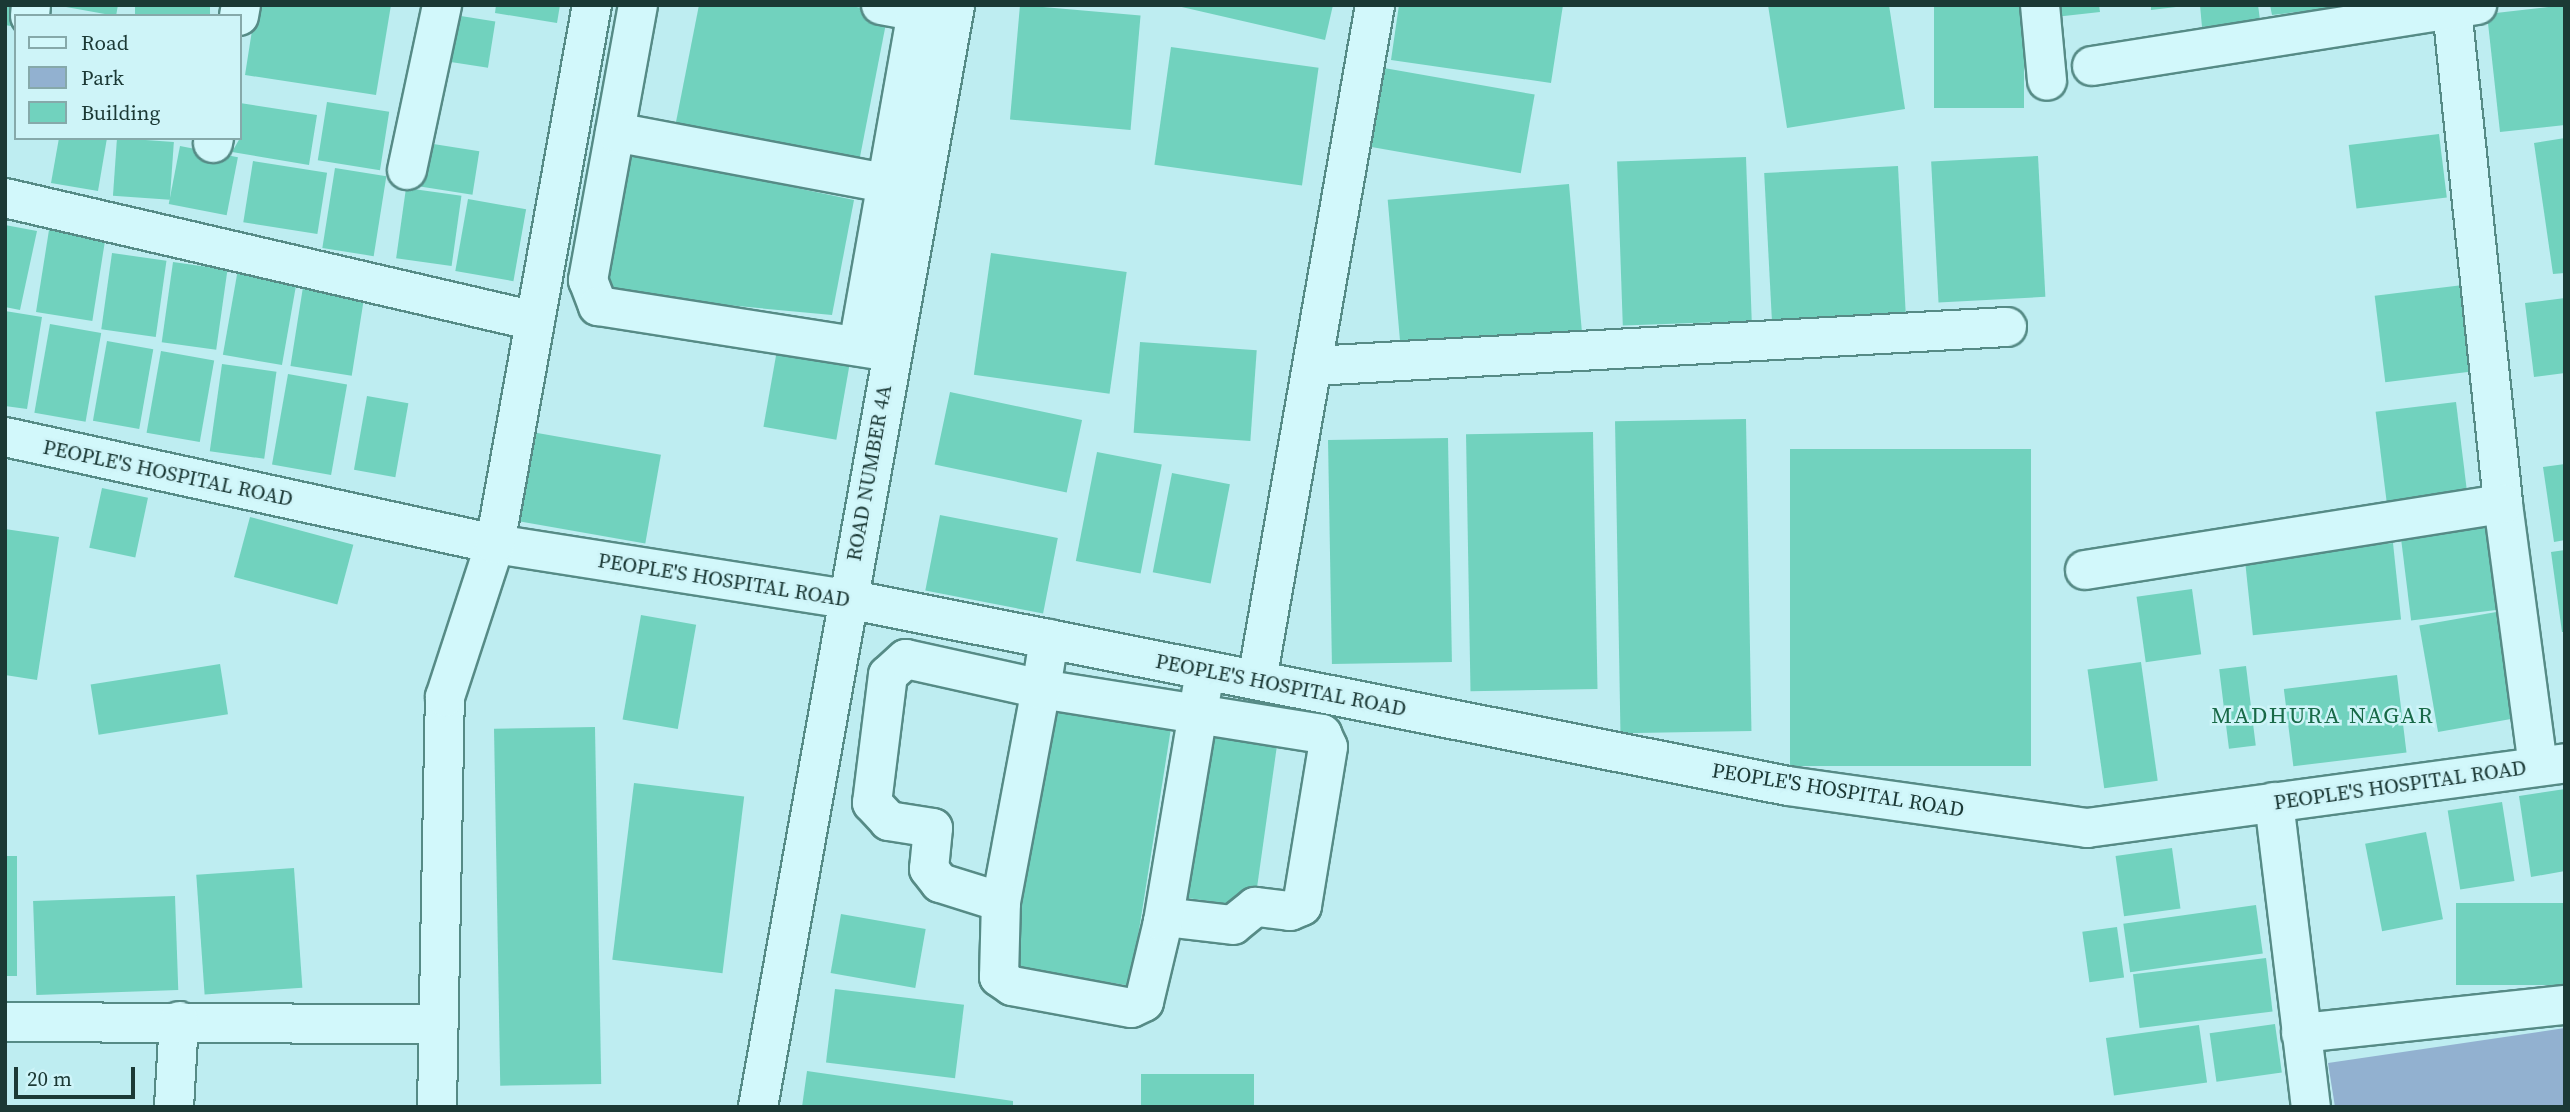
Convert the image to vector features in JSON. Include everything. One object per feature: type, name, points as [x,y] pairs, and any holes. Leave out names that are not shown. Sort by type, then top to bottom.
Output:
[{"type":"street","points":[[407,170],[442,5]]},
{"type":"street","points":[[438,1107],[437,1024],[445,697],[495,544],[592,5]]},
{"type":"street","points":[[638,5],[588,280],[598,306],[875,349]]},
{"type":"street","points":[[1257,680],[1375,5]]},
{"type":"street","points":[[2040,5],[2047,81]]},
{"type":"street","points":[[2092,66],[2465,7],[2503,504],[2552,765]]},
{"type":"street","name":"ROAD NUMBER 4A","points":[[758,1107],[846,599],[875,349],[904,187],[926,10]]},
{"type":"street","points":[[615,132],[904,187]]},
{"type":"street","points":[[5,198],[535,321]]},
{"type":"street","points":[[1313,366],[2007,327]]},
{"type":"street","name":"PEOPLE'S HOSPITAL ROAD","points":[[5,437],[495,544],[846,599],[1788,786],[2087,828],[2552,765]]},
{"type":"street","points":[[2085,570],[2503,504]]},
{"type":"street","points":[[1049,639],[1001,902],[999,977],[1012,986],[1131,1007],[1144,1002],[1163,922],[1205,670]]},
{"type":"street","points":[[1001,902],[940,883],[929,869],[933,828],[889,821],[872,803],[888,675],[906,659],[1041,689],[1198,714],[1327,739],[1304,892],[1297,911],[1255,907],[1233,925],[1173,918],[1163,922]]},
{"type":"street","points":[[2274,802],[2311,1107]]},
{"type":"street","points":[[2301,1033],[2565,1005]]},
{"type":"street","points":[[174,1107],[179,1021]]},
{"type":"street","points":[[5,1022],[437,1024]]},
{"type":"green space","points":[[2565,1028],[2565,1107],[2335,1107],[2328,1063]]},
{"type":"building","points":[[5,5],[21,5],[19,14],[14,14],[14,27],[5,25]]},
{"type":"building","points":[[55,5],[118,5],[116,14]]},
{"type":"building","points":[[135,5],[210,5],[210,14],[135,14]]},
{"type":"building","points":[[256,5],[391,5],[376,95],[245,75]]},
{"type":"building","points":[[496,5],[560,5],[557,23],[495,13]]},
{"type":"building","points":[[699,5],[846,5],[888,13],[859,162],[675,127]]},
{"type":"building","points":[[1020,5],[1141,16],[1131,130],[1010,120]]},
{"type":"building","points":[[1173,5],[1333,5],[1325,40]]},
{"type":"building","points":[[1399,5],[1563,5],[1551,83],[1391,60]]},
{"type":"building","points":[[1768,5],[1889,5],[1905,109],[1787,128]]},
{"type":"building","points":[[1934,5],[2024,5],[2024,108],[1934,108]]},
{"type":"building","points":[[2054,5],[2099,5],[2100,12],[2055,17]]},
{"type":"building","points":[[2151,5],[2176,5],[2176,7],[2151,10]]},
{"type":"building","points":[[2200,5],[2258,5],[2260,20],[2202,27]]},
{"type":"building","points":[[2270,5],[2331,5],[2332,8],[2272,15]]},
{"type":"building","points":[[2565,5],[2565,125],[2500,132],[2487,14]]},
{"type":"building","points":[[442,13],[495,21],[488,68],[435,59]]},
{"type":"building","points":[[1171,47],[1319,68],[1302,186],[1154,165]]},
{"type":"building","points":[[1384,68],[1535,95],[1521,173],[1370,147]]},
{"type":"building","points":[[327,102],[389,112],[380,170],[318,160]]},
{"type":"building","points":[[242,103],[317,115],[309,165],[232,152],[239,140],[242,140]]},
{"type":"building","points":[[2439,134],[2447,198],[2356,209],[2349,145]]},
{"type":"building","points":[[2565,138],[2565,273],[2553,274],[2534,143]]},
{"type":"building","points":[[59,140],[107,140],[98,191],[51,183]]},
{"type":"building","points":[[117,140],[174,142],[170,200],[113,196]]},
{"type":"building","points":[[427,143],[479,151],[472,195],[420,186]]},
{"type":"building","points":[[180,146],[238,157],[227,215],[169,204]]},
{"type":"building","points":[[620,151],[854,200],[832,315],[599,293]]},
{"type":"building","points":[[2038,156],[2045,297],[1939,302],[1931,162]]},
{"type":"building","points":[[1746,157],[1752,321],[1623,325],[1617,162]]},
{"type":"building","points":[[253,161],[327,173],[317,234],[243,222]]},
{"type":"building","points":[[1898,166],[1906,325],[1773,332],[1764,173]]},
{"type":"building","points":[[335,168],[386,176],[374,256],[322,248]]},
{"type":"building","points":[[1569,184],[1582,332],[1401,348],[1388,200]]},
{"type":"building","points":[[406,188],[461,196],[452,266],[396,258]]},
{"type":"building","points":[[468,199],[526,209],[513,281],[455,271]]},
{"type":"building","points":[[5,225],[37,231],[20,310],[5,307]]},
{"type":"building","points":[[49,230],[105,239],[92,321],[36,312]]},
{"type":"building","points":[[112,253],[166,261],[156,337],[101,329]]},
{"type":"building","points":[[991,253],[1127,272],[1110,394],[974,375]]},
{"type":"building","points":[[173,262],[227,270],[216,350],[162,342]]},
{"type":"building","points":[[238,269],[297,279],[282,365],[223,355]]},
{"type":"building","points":[[2463,285],[2474,371],[2385,382],[2375,296]]},
{"type":"building","points":[[303,287],[364,297],[352,376],[290,366]]},
{"type":"building","points":[[2565,298],[2565,373],[2534,377],[2525,303]]},
{"type":"building","points":[[5,311],[42,317],[27,409],[5,406]]},
{"type":"building","points":[[50,324],[101,333],[86,422],[34,413]]},
{"type":"building","points":[[107,341],[153,349],[139,429],[93,421]]},
{"type":"building","points":[[1140,342],[1257,350],[1250,441],[1134,433]]},
{"type":"building","points":[[777,350],[850,363],[836,440],[763,427]]},
{"type":"building","points":[[161,351],[214,360],[200,442],[147,433]]},
{"type":"building","points":[[222,364],[276,372],[264,459],[210,451]]},
{"type":"building","points":[[288,374],[347,384],[331,475],[272,465]]},
{"type":"building","points":[[950,392],[1082,420],[1067,492],[935,464]]},
{"type":"building","points":[[367,396],[408,403],[395,477],[354,470]]},
{"type":"building","points":[[2456,402],[2467,492],[2387,502],[2376,412]]},
{"type":"building","points":[[1746,419],[1751,731],[1620,733],[1615,421]]},
{"type":"building","points":[[526,431],[661,455],[645,543],[510,520]]},
{"type":"building","points":[[1593,432],[1597,689],[1471,691],[1466,434]]},
{"type":"building","points":[[1448,438],[1452,662],[1332,664],[1328,440]]},
{"type":"building","points":[[1790,449],[2031,449],[2031,766],[1790,766]]},
{"type":"building","points":[[1097,452],[1162,465],[1141,574],[1076,561]]},
{"type":"building","points":[[2565,464],[2565,540],[2554,542],[2543,467]]},
{"type":"building","points":[[1172,473],[1230,484],[1211,583],[1153,572]]},
{"type":"building","points":[[102,488],[148,498],[135,557],[89,548]]},
{"type":"building","points":[[940,515],[1058,538],[1043,613],[925,591]]},
{"type":"building","points":[[250,517],[353,545],[337,605],[234,577]]},
{"type":"building","points":[[2500,524],[2510,608],[2411,621],[2401,536]]},
{"type":"building","points":[[5,529],[59,537],[37,680],[5,675]]},
{"type":"building","points":[[2393,543],[2401,620],[2253,635],[2245,559]]},
{"type":"building","points":[[2565,550],[2565,632],[2562,632],[2551,552]]},
{"type":"building","points":[[2192,589],[2201,654],[2146,662],[2137,597]]},
{"type":"building","points":[[2502,611],[2521,717],[2438,732],[2419,626]]},
{"type":"building","points":[[641,615],[696,625],[678,729],[623,719]]},
{"type":"building","points":[[2141,662],[2158,781],[2104,788],[2088,670]]},
{"type":"building","points":[[220,664],[228,714],[99,735],[91,684]]},
{"type":"building","points":[[2246,666],[2256,745],[2229,749],[2219,669]]},
{"type":"building","points":[[2397,675],[2407,752],[2293,766],[2284,689]]},
{"type":"building","points":[[1052,706],[1172,725],[1130,986],[1011,967]]},
{"type":"building","points":[[1206,726],[1278,736],[1254,907],[1182,897]]},
{"type":"building","points":[[595,727],[601,1084],[500,1086],[494,729]]},
{"type":"building","points":[[634,783],[744,797],[722,973],[612,960]]},
{"type":"building","points":[[2565,789],[2565,871],[2531,877],[2519,796]]},
{"type":"building","points":[[2502,802],[2515,881],[2460,890],[2448,811]]},
{"type":"building","points":[[2426,832],[2443,919],[2382,931],[2365,844]]},
{"type":"building","points":[[2172,848],[2180,908],[2124,916],[2116,856]]},
{"type":"building","points":[[5,856],[17,856],[17,976],[5,976]]},
{"type":"building","points":[[294,868],[302,988],[205,995],[196,875]]},
{"type":"building","points":[[175,896],[178,990],[36,995],[33,901]]},
{"type":"building","points":[[2456,903],[2565,903],[2565,985],[2456,985]]},
{"type":"building","points":[[2256,905],[2263,954],[2130,972],[2123,924]]},
{"type":"building","points":[[841,914],[926,929],[915,988],[831,973]]},
{"type":"building","points":[[2117,927],[2124,978],[2089,982],[2082,932]]},
{"type":"building","points":[[2266,958],[2273,1012],[2140,1028],[2133,974]]},
{"type":"building","points":[[835,989],[964,1005],[955,1078],[826,1062]]},
{"type":"building","points":[[2275,1024],[2282,1073],[2216,1082],[2210,1033]]},
{"type":"building","points":[[2199,1025],[2207,1082],[2114,1096],[2106,1038]]},
{"type":"building","points":[[807,1071],[1013,1101],[1013,1107],[802,1107]]},
{"type":"building","points":[[1141,1074],[1254,1074],[1254,1107],[1141,1107]]},
{"type":"district","name":"MADHURA NAGAR","points":[[2323,715]]}]
